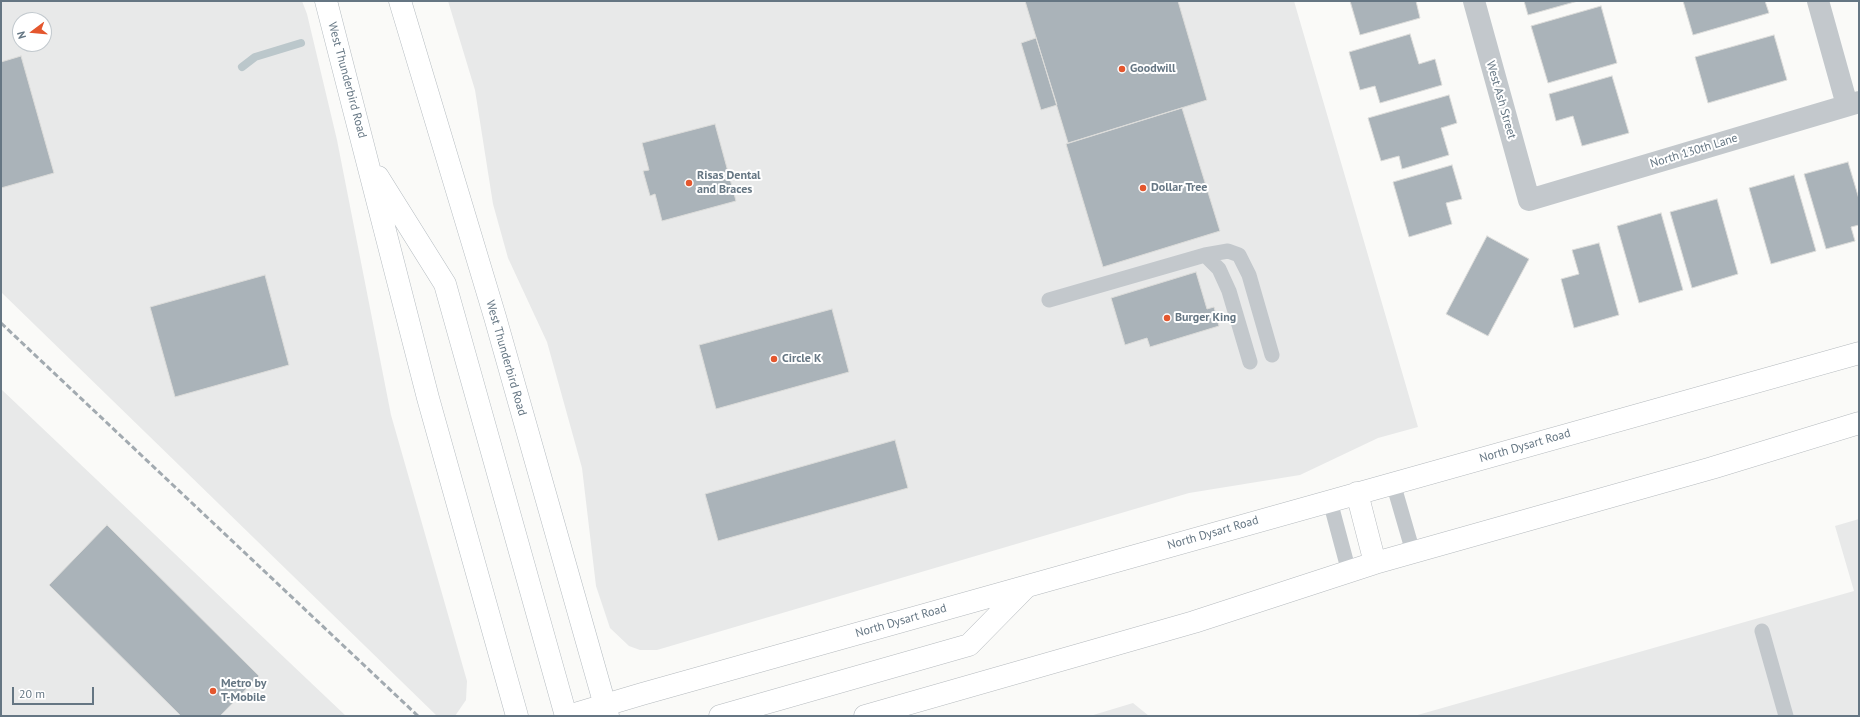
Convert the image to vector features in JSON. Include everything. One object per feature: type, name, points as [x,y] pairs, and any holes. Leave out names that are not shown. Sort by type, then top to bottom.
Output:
[{"type":"main road","name":"West Thunderbird Road","points":[[326,1],[428,398],[517,716]]},
{"type":"main road","name":"West Thunderbird Road","points":[[400,1],[495,317],[602,712]]},
{"type":"main road","points":[[368,160],[445,284],[567,716]]},
{"type":"main road","name":"North Dysart Road","points":[[567,716],[602,712],[1027,586],[1859,353]]},
{"type":"main road","points":[[865,716],[1194,622],[1375,563],[1712,468],[1859,423]]},
{"type":"main road","points":[[1357,494],[1375,563]]},
{"type":"main road","points":[[720,716],[969,644],[1027,586]]},
{"type":"street","name":"West Ash Street","points":[[1474,1],[1529,200]]},
{"type":"street","points":[[1818,1],[1853,103]]},
{"type":"street","name":"North 130th Lane","points":[[1529,200],[1853,103]]},
{"type":"lane","points":[[1049,300],[1205,255],[1228,251],[1239,255],[1249,275],[1272,355]]},
{"type":"lane","points":[[1205,255],[1218,269],[1229,291],[1250,362]]},
{"type":"lane","points":[[1393,483],[1413,552]]},
{"type":"lane","points":[[1330,501],[1350,572]]},
{"type":"lane","points":[[1762,631],[1786,716]]},
{"type":"shaded area","points":[[1,1],[302,1],[307,14],[337,140],[391,415],[467,681],[466,700],[455,716],[437,716],[1,292]]},
{"type":"shaded area","points":[[448,1],[1294,1],[1418,427],[1378,438],[1300,475],[1189,493],[657,650],[640,650],[629,646],[610,628],[596,586],[582,468],[547,342],[508,258],[493,204],[475,90]]},
{"type":"shaded area","points":[[1,389],[346,716],[1,716]]},
{"type":"shaded area","points":[[1859,519],[1859,716],[1414,716],[1854,591],[1835,526]]},
{"type":"shaded area","points":[[1133,703],[1149,716],[1090,716]]},
{"type":"building","name":"Goodwill","points":[[1025,1],[1178,1],[1207,100],[1068,143]]},
{"type":"building","points":[[1350,1],[1416,1],[1420,18],[1360,35]]},
{"type":"building","points":[[1524,1],[1578,1],[1528,15]]},
{"type":"building","points":[[1683,1],[1765,1],[1769,13],[1693,35]]},
{"type":"building","points":[[1601,6],[1617,63],[1548,83],[1531,26]]},
{"type":"building","points":[[1410,34],[1419,64],[1435,59],[1442,85],[1380,103],[1375,86],[1360,90],[1349,52]]},
{"type":"building","points":[[1774,35],[1787,80],[1708,103],[1695,57]]},
{"type":"building","points":[[1036,38],[1057,105],[1041,110],[1021,43]]},
{"type":"building","points":[[21,56],[54,173],[1,188],[1,62]]},
{"type":"building","points":[[1612,76],[1629,133],[1582,146],[1573,116],[1556,121],[1549,94]]},
{"type":"building","points":[[1449,95],[1457,123],[1441,128],[1449,155],[1402,169],[1399,156],[1381,161],[1368,118]]},
{"type":"building","name":"Dollar Tree","points":[[1182,108],[1220,231],[1103,267],[1066,144]]},
{"type":"building","name":"Risas Dental and Braces","points":[[715,124],[736,201],[662,221],[655,194],[650,196],[643,171],[649,170],[642,143]]},
{"type":"building","points":[[1848,162],[1859,199],[1859,225],[1851,227],[1855,241],[1826,249],[1804,174]]},
{"type":"building","points":[[1452,165],[1462,199],[1446,203],[1452,224],[1409,237],[1393,182]]},
{"type":"building","points":[[1794,175],[1816,251],[1771,264],[1749,188]]},
{"type":"building","points":[[1717,199],[1738,274],[1692,288],[1670,212]]},
{"type":"building","points":[[1661,213],[1683,290],[1639,303],[1617,226]]},
{"type":"building","points":[[1487,236],[1529,259],[1488,336],[1446,314]]},
{"type":"building","points":[[1599,243],[1619,315],[1574,328],[1561,279],[1579,274],[1572,250]]},
{"type":"building","name":"Burger King","points":[[1196,272],[1207,309],[1214,307],[1219,326],[1150,347],[1147,338],[1125,345],[1111,298]]},
{"type":"building","points":[[265,275],[289,365],[175,397],[150,307]]},
{"type":"building","name":"Circle K","points":[[832,309],[849,372],[716,409],[699,345]]},
{"type":"building","points":[[895,440],[908,488],[718,541],[705,494]]},
{"type":"building","points":[[107,525],[259,676],[220,716],[181,716],[49,585]]},
{"type":"waterway","points":[[242,67],[255,57],[301,43]]},
{"type":"railway","points":[[1,323],[418,716]]},
{"type":"place","name":"Goodwill","points":[[1122,69]]},
{"type":"place","name":"Risas Dental and Braces","points":[[689,183]]},
{"type":"place","name":"Dollar Tree","points":[[1143,188]]},
{"type":"place","name":"Burger King","points":[[1167,318]]},
{"type":"place","name":"Circle K","points":[[774,359]]},
{"type":"place","name":"Metro by T-Mobile","points":[[213,691]]}]
